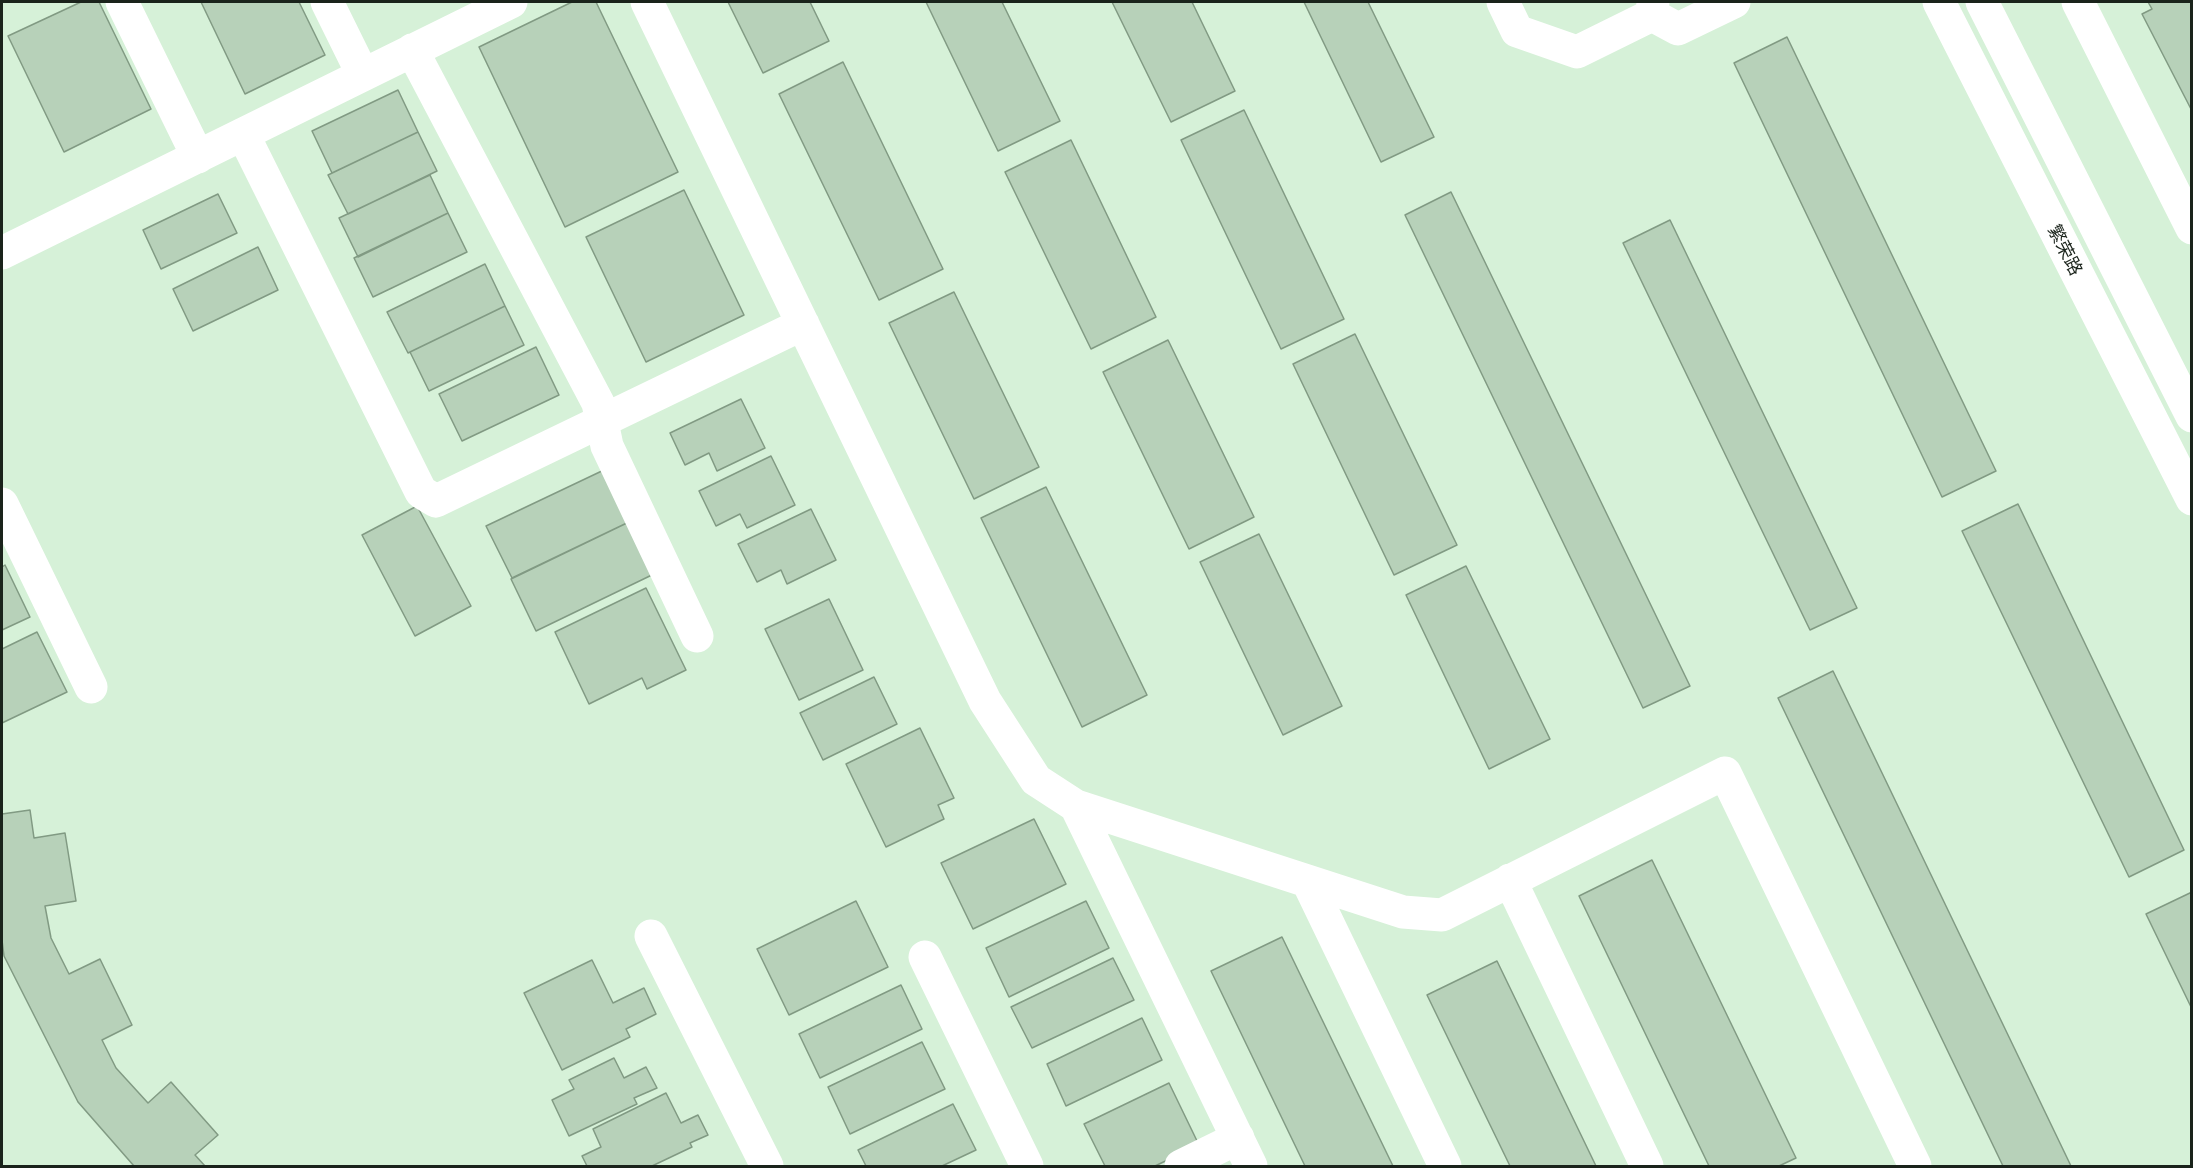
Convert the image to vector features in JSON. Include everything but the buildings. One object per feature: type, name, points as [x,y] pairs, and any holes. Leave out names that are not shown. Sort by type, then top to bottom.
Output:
[{"type":"main road","points":[[122,2],[198,157]]},
{"type":"main road","points":[[327,2],[363,75]]},
{"type":"main road","points":[[2,253],[512,2]]},
{"type":"main road","points":[[647,2],[985,701],[1036,780],[1076,806],[1403,912],[1442,915],[1725,773],[1915,1167]]},
{"type":"main road","points":[[1503,2],[1517,30],[1576,52],[1652,8],[1678,29],[1734,2]]},
{"type":"main road","name":"繁荣路","points":[[1939,2],[2192,499]]},
{"type":"main road","points":[[1982,2],[2192,416]]},
{"type":"main road","points":[[2078,2],[2192,228]]},
{"type":"main road","points":[[412,51],[598,403],[607,446],[698,636]]},
{"type":"main road","points":[[243,134],[422,492],[436,501],[803,324]]},
{"type":"main road","points":[[2,504],[91,687]]},
{"type":"main road","points":[[1076,806],[1244,1152],[1181,1167]]},
{"type":"main road","points":[[1510,880],[1647,1167]]},
{"type":"main road","points":[[1308,882],[1445,1167]]},
{"type":"main road","points":[[651,936],[767,1167]]},
{"type":"main road","points":[[925,957],[1027,1167]]}]
